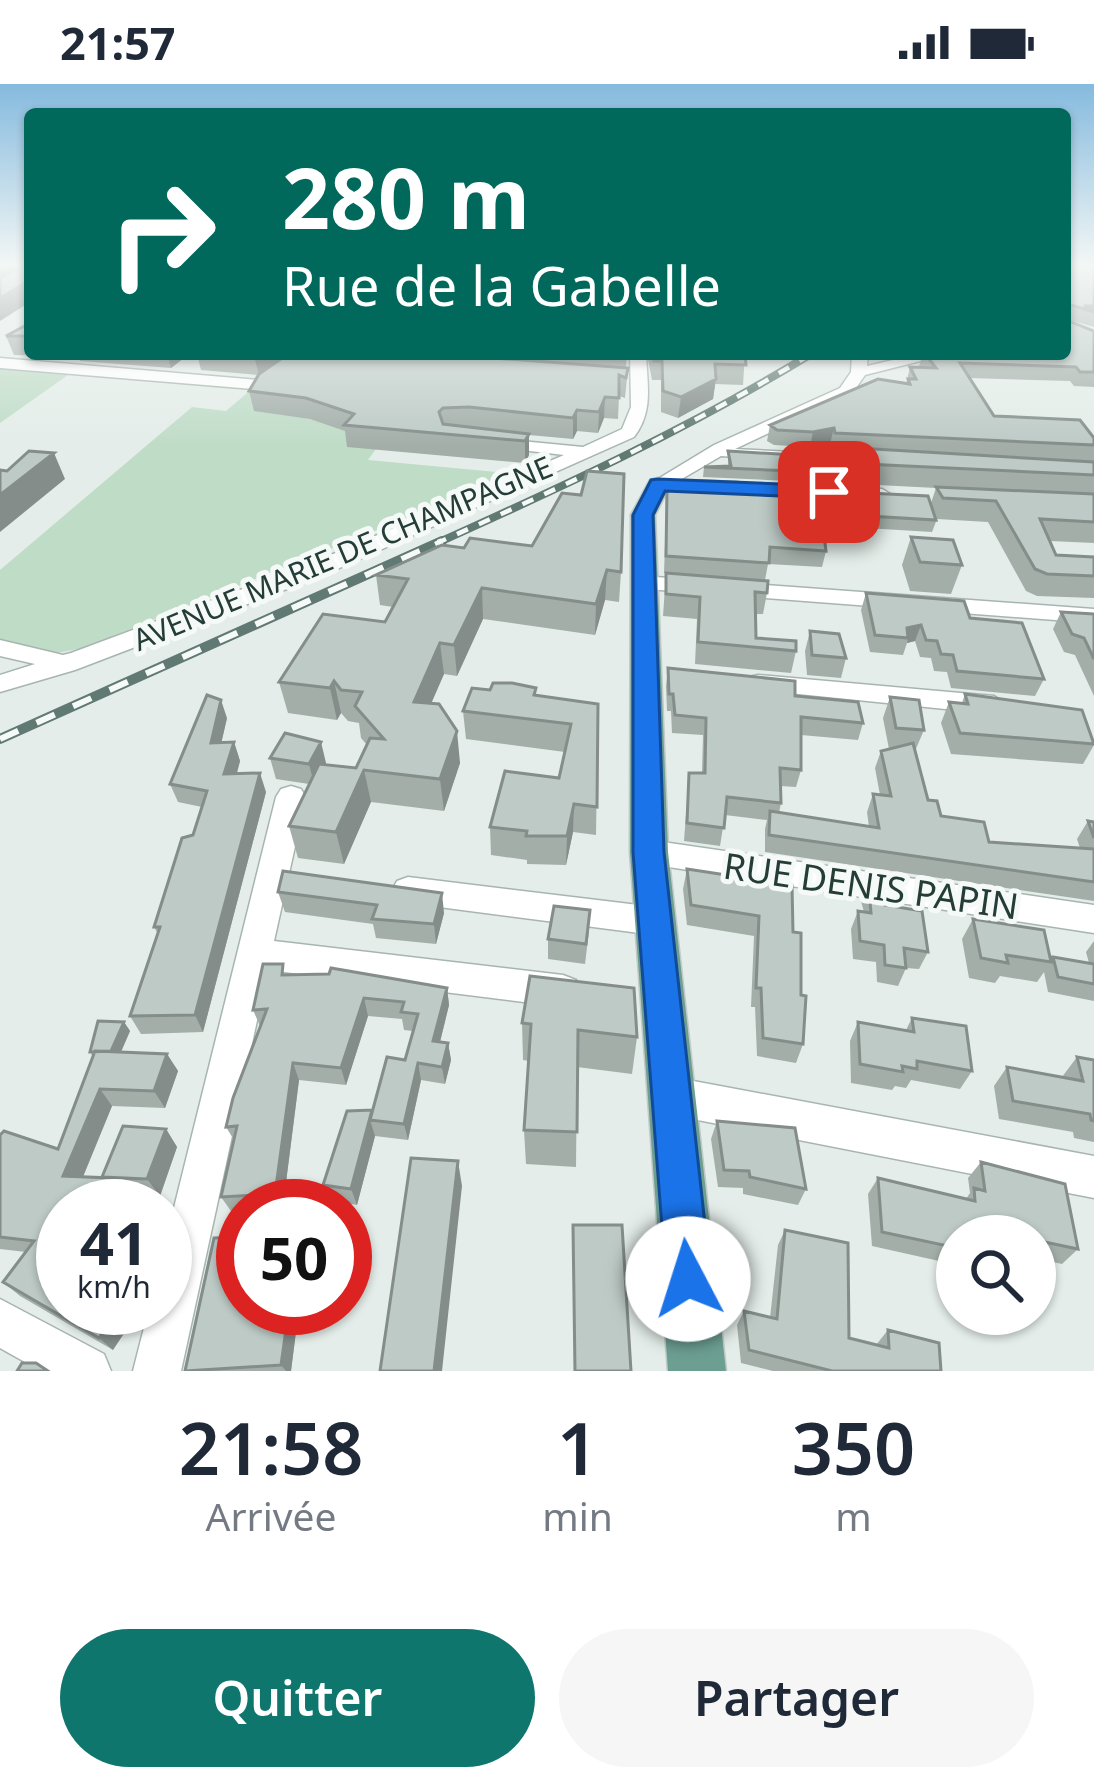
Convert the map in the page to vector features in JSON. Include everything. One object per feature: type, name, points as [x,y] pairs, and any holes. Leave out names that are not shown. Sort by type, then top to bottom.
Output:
[{"type":"main road","points":[[658,484],[643,515],[642,583],[654,673],[649,852],[697,1371]]},
{"type":"street","points":[[36,366],[46,360]]},
{"type":"street","points":[[0,363],[265,385],[296,360]]},
{"type":"street","name":"AVENUE MARIE DE CHAMPAGNE","points":[[0,685],[335,560],[587,452],[637,424],[629,378],[636,360]]},
{"type":"street","points":[[881,385],[930,360]]},
{"type":"street","points":[[658,484],[730,444],[836,397],[860,363]]},
{"type":"street","points":[[175,378],[192,364]]},
{"type":"street","points":[[472,440],[587,452]]},
{"type":"street","points":[[730,444],[732,454],[891,457]]},
{"type":"street","points":[[658,484],[907,496]]},
{"type":"street","points":[[642,583],[1094,616]]},
{"type":"street","points":[[0,648],[66,664]]},
{"type":"street","points":[[737,681],[1023,708]]},
{"type":"street","points":[[157,1371],[291,797]]},
{"type":"street","name":"RUE DENIS PAPIN","points":[[649,852],[1094,919]]},
{"type":"street","points":[[273,872],[315,878]]},
{"type":"street","points":[[378,886],[655,921]]},
{"type":"street","points":[[254,953],[662,1003]]},
{"type":"street","points":[[672,1096],[1094,1177]]},
{"type":"street","points":[[0,1322],[87,1371]]},
{"type":"green space","points":[[0,368],[68,375],[0,423]]},
{"type":"green space","points":[[253,388],[415,395],[368,460],[517,474],[83,648],[46,655],[0,644],[0,570],[192,407],[226,411]]},
{"type":"building","points":[[1071,325],[1094,331],[1094,372],[1080,372],[1076,367],[960,363],[994,416],[1080,420],[1094,445],[835,433],[834,428],[777,430],[770,425],[878,379],[910,384],[908,379],[916,379],[910,367],[936,368],[930,360],[1071,360]]},
{"type":"building","points":[[279,360],[520,360],[628,368],[626,378],[619,375],[619,398],[605,397],[599,412],[577,410],[573,418],[469,407],[439,412],[443,424],[529,434],[525,441],[344,425],[354,414],[306,398],[249,391],[259,374]]},
{"type":"building","points":[[746,360],[746,365],[715,364],[716,379],[681,397],[663,391],[662,361],[654,361]]},
{"type":"building","points":[[840,447],[1094,462],[1094,475],[844,463]]},
{"type":"building","points":[[29,451],[54,453],[0,495],[0,470],[7,471]]},
{"type":"building","points":[[728,451],[811,456],[813,472],[704,467],[731,466]]},
{"type":"building","points":[[587,471],[624,474],[621,572],[607,570],[596,604],[482,588],[454,645],[440,643],[414,702],[439,704],[457,731],[440,779],[364,770],[336,832],[289,826],[319,764],[356,768],[370,738],[384,739],[355,706],[362,692],[341,690],[334,681],[330,688],[279,682],[323,614],[385,622],[408,579],[376,575],[442,545],[464,548],[470,538],[532,546],[562,493],[581,495]]},
{"type":"building","points":[[706,482],[818,487],[826,551],[770,547],[769,563],[666,556],[667,488],[707,490]]},
{"type":"building","points":[[936,487],[1094,494],[1094,522],[1040,519],[1056,555],[1094,557],[1094,576],[1035,569],[996,501],[943,498]]},
{"type":"building","points":[[847,492],[928,496],[936,520],[852,515]]},
{"type":"building","points":[[911,537],[953,540],[962,565],[920,562]]},
{"type":"building","points":[[666,573],[768,581],[767,593],[755,592],[756,638],[796,641],[796,651],[698,642],[700,597],[666,594]]},
{"type":"building","points":[[866,593],[964,601],[970,618],[1022,623],[1044,679],[957,671],[953,655],[941,654],[937,641],[926,640],[921,625],[907,628],[908,638],[875,635]]},
{"type":"building","points":[[1061,612],[1094,614],[1094,659],[1084,638],[1072,634]]},
{"type":"building","points":[[810,631],[839,634],[846,658],[812,655]]},
{"type":"building","points":[[668,668],[795,681],[795,696],[858,702],[863,723],[801,717],[801,770],[780,768],[781,803],[727,797],[724,828],[687,823],[689,773],[705,773],[706,718],[675,715]]},
{"type":"building","points":[[493,683],[536,688],[534,695],[598,704],[597,807],[574,804],[567,836],[526,836],[527,831],[490,827],[505,771],[559,778],[571,724],[463,711],[472,688],[490,690]]},
{"type":"building","points":[[965,694],[1082,710],[1094,744],[960,733],[949,702],[968,704]]},
{"type":"building","points":[[207,695],[221,700],[211,743],[234,742],[224,774],[260,773],[195,1015],[130,1016],[160,927],[154,927],[182,838],[193,835],[207,791],[170,784]]},
{"type":"building","points":[[890,697],[919,700],[924,730],[896,728]]},
{"type":"building","points":[[285,733],[321,742],[309,764],[270,758]]},
{"type":"building","points":[[913,743],[928,800],[937,801],[941,816],[984,822],[989,842],[1094,849],[1094,882],[769,835],[770,811],[879,828],[873,794],[891,796],[881,751]]},
{"type":"building","points":[[687,869],[792,885],[793,932],[801,933],[801,995],[806,996],[803,1044],[763,1038],[761,988],[756,988],[759,916],[691,905]]},
{"type":"building","points":[[283,871],[442,893],[434,924],[372,919],[377,905],[278,892]]},
{"type":"building","points":[[868,884],[883,886],[885,905],[922,911],[928,952],[904,948],[906,968],[885,965],[884,945],[860,941],[858,911],[871,913],[870,902],[874,903]]},
{"type":"building","points":[[554,906],[590,910],[586,944],[548,939]]},
{"type":"building","points":[[973,919],[1044,930],[1051,962],[1006,955],[1008,963],[981,958]]},
{"type":"building","points":[[1053,957],[1094,964],[1094,984],[1058,977]]},
{"type":"building","points":[[263,964],[283,964],[282,975],[329,974],[331,968],[447,988],[433,1041],[448,1043],[442,1067],[418,1063],[404,1124],[370,1120],[387,1057],[405,1060],[418,1014],[401,1012],[404,1002],[364,998],[341,1068],[293,1063],[277,1179],[225,1179],[237,1126],[226,1127],[233,1098],[267,1009],[253,1010]]},
{"type":"building","points":[[530,976],[634,988],[637,1037],[578,1030],[577,1132],[524,1130],[531,1024],[522,1023]]},
{"type":"building","points":[[912,1018],[966,1026],[972,1071],[917,1061],[917,1069],[902,1066],[903,1072],[860,1064],[858,1022],[914,1032]]},
{"type":"building","points":[[98,1021],[124,1022],[111,1051],[90,1052]]},
{"type":"building","points":[[95,1051],[167,1054],[154,1091],[100,1089],[63,1176],[111,1179],[36,1179],[36,1301],[3,1282],[34,1241],[0,1237],[0,1135],[4,1131],[58,1149]]},
{"type":"building","points":[[1077,1057],[1094,1060],[1094,1121],[1090,1114],[1013,1101],[1007,1067],[1083,1081]]},
{"type":"building","points":[[372,1110],[354,1179],[325,1179],[347,1111]]},
{"type":"building","points":[[717,1121],[795,1128],[806,1189],[750,1177],[749,1171],[724,1170]]},
{"type":"building","points":[[123,1126],[166,1129],[147,1179],[102,1177]]},
{"type":"building","points":[[411,1158],[458,1161],[434,1371],[380,1371]]},
{"type":"building","points":[[981,1162],[1065,1184],[1078,1249],[1056,1244],[1056,1215],[936,1215],[936,1244],[882,1232],[878,1178],[975,1201],[974,1188],[985,1191]]},
{"type":"building","points":[[573,1225],[622,1225],[631,1371],[575,1371]]},
{"type":"building","points":[[785,1230],[848,1243],[849,1338],[889,1348],[888,1330],[939,1343],[941,1371],[832,1371],[749,1350],[744,1311],[777,1319]]},
{"type":"building","points":[[214,1238],[216,1335],[285,1335],[281,1365],[185,1371]]},
{"type":"building","points":[[22,1363],[36,1363],[48,1371],[17,1371]]},
{"type":"railway","points":[[435,544],[673,431],[801,360]]},
{"type":"railway","points":[[0,739],[442,541]]},
{"type":"route","points":[[688,1279],[649,852],[642,672],[643,515],[658,484],[829,492]]}]
